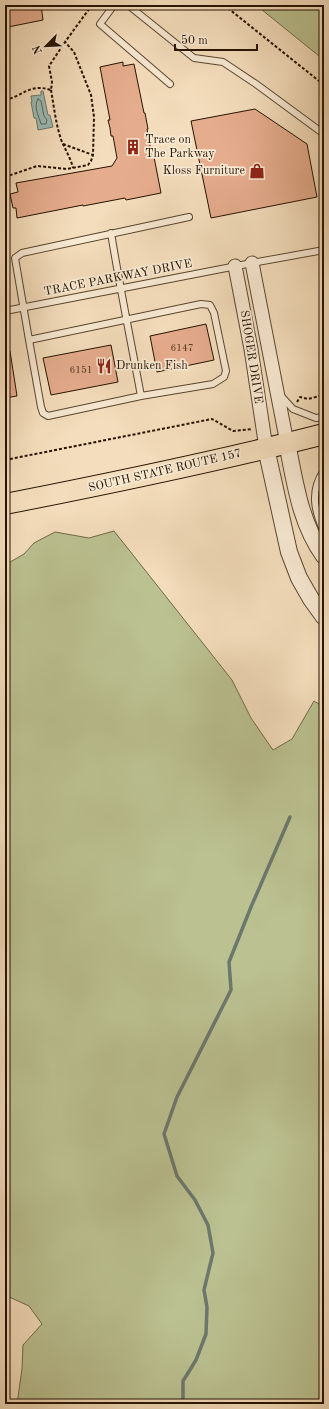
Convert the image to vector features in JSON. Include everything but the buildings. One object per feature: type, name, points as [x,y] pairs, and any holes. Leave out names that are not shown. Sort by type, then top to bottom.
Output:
[{"type":"main road","name":"SOUTH STATE ROUTE 157","points":[[5,504],[98,486],[324,434]]},
{"type":"street","name":"SHOGER DRIVE","points":[[252,263],[287,443]]},
{"type":"street","name":"SHOGER DRIVE","points":[[234,266],[250,349],[266,448]]},
{"type":"street","points":[[287,443],[304,519],[324,556]]},
{"type":"street","points":[[266,448],[289,552],[299,578],[311,599],[324,617]]},
{"type":"lane","points":[[114,5],[100,24],[170,84]]},
{"type":"lane","points":[[128,5],[194,58],[222,62],[229,66],[324,134]]},
{"type":"lane","points":[[29,340],[201,304],[210,305],[214,313],[226,371],[224,377],[213,384],[141,396],[48,416],[43,413],[41,407],[23,308],[15,258],[22,253],[189,216]]},
{"type":"lane","points":[[111,233],[141,396]]},
{"type":"lane","name":"TRACE PARKWAY DRIVE","points":[[5,311],[324,250]]},
{"type":"lane","name":"SHOGER DRIVE","points":[[276,391],[293,409],[316,418],[324,417]]},
{"type":"lane","points":[[324,470],[316,484],[314,504],[324,532]]},
{"type":"path","points":[[73,168],[71,160],[63,144],[51,90],[52,82],[49,66],[92,5]]},
{"type":"path","points":[[224,5],[324,86]]},
{"type":"path","points":[[5,177],[37,166],[67,169],[88,165],[92,161],[94,117],[91,96],[74,52],[65,42]]},
{"type":"path","points":[[5,100],[17,97],[22,92],[28,90],[44,88],[51,90]]},
{"type":"path","points":[[63,144],[93,155]]},
{"type":"path","points":[[293,409],[300,396],[308,399],[324,395]]},
{"type":"path","points":[[5,460],[212,419],[233,431],[262,427]]},
{"type":"green space","points":[[256,5],[324,5],[324,60]]},
{"type":"green space","points":[[114,531],[232,680],[251,718],[273,750],[292,739],[314,701],[324,707],[324,1404],[17,1404],[22,1369],[23,1345],[42,1324],[29,1306],[5,1295],[5,565],[24,554],[34,543],[55,532],[89,538]]},
{"type":"water","points":[[41,91],[43,91],[48,115],[50,115],[53,127],[38,130],[36,118],[34,118],[31,96],[41,95]]},
{"type":"waterway","points":[[183,1404],[183,1381],[196,1360],[206,1334],[207,1307],[204,1290],[213,1253],[208,1225],[195,1200],[177,1176],[164,1134],[177,1097],[231,990],[229,962],[290,817]]},
{"type":"place","name":"Trace on The Parkway","points":[[133,147]]},
{"type":"place","name":"Kloss Furniture","points":[[257,171]]},
{"type":"place","name":"Drunken Fish","points":[[104,366]]}]
